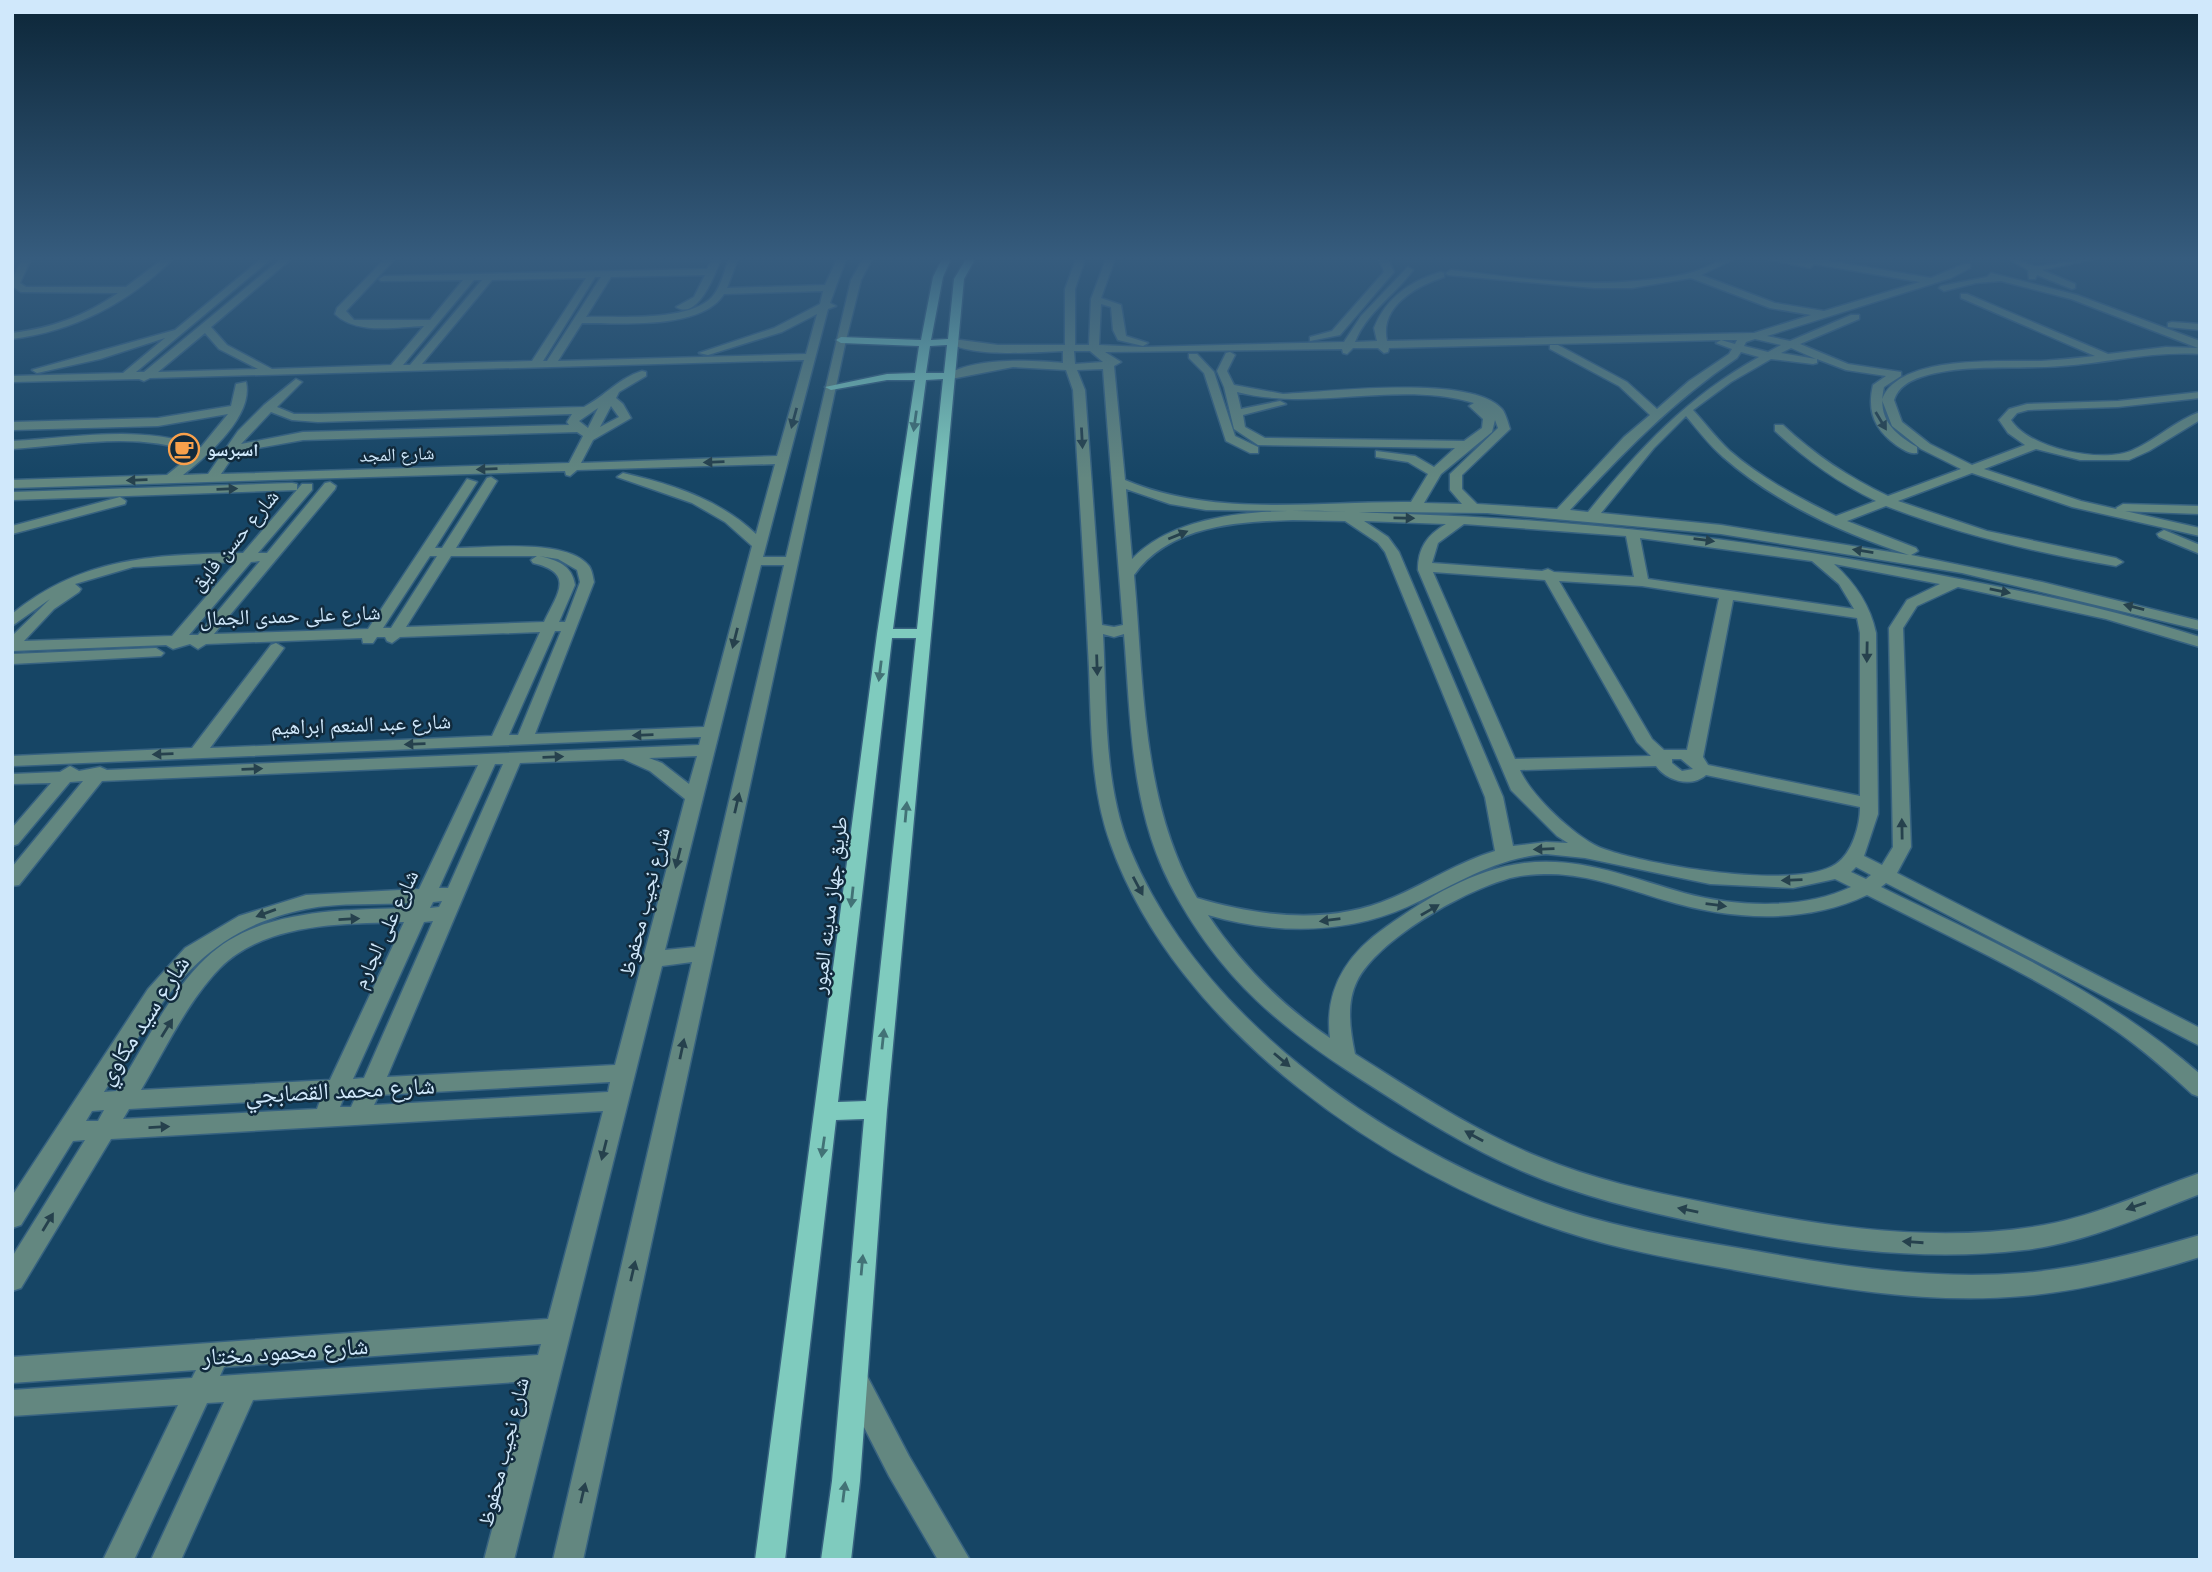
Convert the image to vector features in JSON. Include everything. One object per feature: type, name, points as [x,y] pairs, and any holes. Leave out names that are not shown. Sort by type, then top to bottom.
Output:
[{"type":"main road","name":"طريق جهاز مدينه العبور","points":[[770,1560],[828,1111],[885,634],[927,332]]},
{"type":"main road","points":[[836,1560],[846,1481],[852,1376],[876,1110],[954,332]]},
{"type":"main road","points":[[841,340],[925,344],[953,342]]},
{"type":"main road","points":[[831,387],[877,379],[951,376]]},
{"type":"main road","points":[[885,634],[923,633]]},
{"type":"main road","points":[[828,1111],[876,1110]]},
{"type":"street","points":[[12,377],[96,357],[169,332]]},
{"type":"street","points":[[112,387],[178,332]]},
{"type":"street","points":[[133,387],[199,332]]},
{"type":"street","points":[[210,332],[223,347],[237,356],[277,372]]},
{"type":"street","points":[[394,369],[425,332]]},
{"type":"street","points":[[413,368],[443,332]]},
{"type":"street","points":[[535,365],[556,332]]},
{"type":"street","points":[[550,365],[570,332]]},
{"type":"street","points":[[670,361],[747,342],[772,332]]},
{"type":"street","name":"شارع نجيب محفوظ","points":[[499,1560],[708,741],[817,332]]},
{"type":"street","points":[[568,1560],[843,332]]},
{"type":"street","points":[[1070,332],[1070,347],[1078,382],[1096,400],[1116,481],[1132,627],[1143,765],[1152,816],[1174,870],[1207,929],[1256,989],[1292,1022],[1345,1059],[1508,1154],[1618,1195],[1738,1221],[1843,1237],[1952,1245],[2027,1239],[2074,1227],[2200,1183]]},
{"type":"street","points":[[951,376],[1070,347],[1088,332]]},
{"type":"street","points":[[1096,332],[1100,357],[1096,400],[1095,628],[1110,810],[1135,879],[1158,921],[1224,1006],[1260,1041],[1334,1100],[1385,1136],[1436,1165],[1535,1210],[1615,1235],[1818,1275],[1928,1286],[2054,1282],[2117,1271],[2200,1246]]},
{"type":"street","points":[[1118,332],[1137,343],[1315,339],[1337,332]]},
{"type":"street","points":[[1347,348],[1357,332]]},
{"type":"street","points":[[1381,332],[1382,347]]},
{"type":"street","points":[[1560,513],[1628,440],[1693,383],[1735,351],[1742,340],[1770,332]]},
{"type":"street","points":[[1793,332],[1805,337]]},
{"type":"street","points":[[1591,516],[1650,445],[1687,410],[1754,362],[1817,332]]},
{"type":"street","points":[[2049,332],[2104,356]]},
{"type":"street","points":[[2167,332],[2200,345]]},
{"type":"street","points":[[1070,347],[1100,357],[1755,336],[1790,344],[1838,364],[1896,374]]},
{"type":"street","points":[[953,342],[1008,351],[1070,347],[1100,357],[1142,358],[1347,348]]},
{"type":"street","points":[[1382,347],[1711,343],[1735,351],[1754,362]]},
{"type":"street","points":[[1554,347],[1623,384],[1656,414]]},
{"type":"street","points":[[2200,351],[2160,349],[1949,368],[1915,375],[1895,387],[1888,402],[1890,414],[1899,426],[1925,446],[1966,471],[2152,524],[2200,532]]},
{"type":"street","points":[[1735,351],[1831,366],[1879,385]]},
{"type":"street","points":[[1230,355],[1222,371],[1245,434],[1275,444],[1466,445]]},
{"type":"street","points":[[1193,356],[1209,372],[1227,431],[1238,444],[1267,452],[1394,455],[1411,459],[1433,472]]},
{"type":"street","points":[[2104,356],[1943,363],[1896,374],[1879,385],[1873,404],[1879,420],[1890,435],[1920,455],[2154,531],[2200,550]]},
{"type":"street","points":[[12,377],[146,376],[670,361],[809,363]]},
{"type":"street","points":[[12,390],[642,374],[809,363]]},
{"type":"street","points":[[591,436],[577,428],[573,422],[583,410],[611,388],[642,374]]},
{"type":"street","points":[[212,478],[232,449],[268,407],[296,383]]},
{"type":"street","points":[[170,479],[202,452],[225,427],[236,409],[242,384]]},
{"type":"street","points":[[1230,387],[1282,397],[1431,391],[1457,393],[1480,400],[1497,411],[1504,423],[1500,433],[1456,474],[1456,490],[1467,514]]},
{"type":"street","points":[[570,472],[591,436],[611,388]]},
{"type":"street","points":[[591,436],[625,418],[611,388]]},
{"type":"street","points":[[2200,395],[2143,402],[2028,407],[2009,413],[2005,420],[2008,428],[2036,445],[2078,456],[2128,456],[2200,415]]},
{"type":"street","points":[[1236,413],[1283,403],[1443,397],[1477,406],[1489,418],[1488,429],[1433,472],[1424,483],[1416,506]]},
{"type":"street","points":[[268,407],[292,417],[318,418],[583,410]]},
{"type":"street","points":[[12,426],[158,422],[236,409]]},
{"type":"street","points":[[1687,410],[1729,456],[1764,482],[1837,520],[1919,554],[1974,572]]},
{"type":"street","points":[[232,449],[303,436],[577,428]]},
{"type":"street","points":[[1779,428],[1819,464],[1887,500],[1994,537],[2116,562]]},
{"type":"street","points":[[12,445],[155,440],[183,444],[202,452]]},
{"type":"street","points":[[1837,520],[2036,445]]},
{"type":"street","name":"شارع المجد","points":[[12,484],[420,471],[570,472],[781,466]]},
{"type":"street","name":"شارع المجد","points":[[12,496],[471,482],[570,472],[623,477],[781,466]]},
{"type":"street","points":[[411,484],[420,471]]},
{"type":"street","points":[[623,477],[693,498],[731,519],[757,553],[791,561]]},
{"type":"street","points":[[392,638],[491,481]]},
{"type":"street","points":[[1116,481],[1137,492],[1166,500],[1237,513],[1350,517],[1467,514],[1514,516],[1814,556],[1957,583],[2127,620],[2200,642]]},
{"type":"street","points":[[368,639],[471,482]]},
{"type":"street","name":"شارع حسن فايق","points":[[196,645],[330,486]]},
{"type":"street","name":"شارع حسن فايق","points":[[166,653],[307,487]]},
{"type":"street","points":[[12,530],[88,509],[180,491]]},
{"type":"street","points":[[2069,501],[2138,509],[2200,510]]},
{"type":"street","points":[[1126,576],[1134,564],[1159,543],[1237,513],[1416,506],[1467,514]]},
{"type":"street","points":[[1514,516],[1560,513],[1759,534],[1974,572],[2079,594],[2200,626]]},
{"type":"street","points":[[1467,514],[1430,542],[1424,555],[1425,567],[1507,765],[1520,790],[1563,832],[1594,851]]},
{"type":"street","points":[[1350,517],[1382,540],[1392,552],[1494,797],[1505,854]]},
{"type":"street","points":[[1632,532],[1643,582]]},
{"type":"street","points":[[444,556],[549,552],[564,556],[583,568],[587,582],[524,740]]},
{"type":"street","points":[[422,556],[535,559],[548,562],[565,572],[583,568]]},
{"type":"street","points":[[1192,903],[1217,911],[1270,921],[1325,922],[1375,911],[1505,854],[1533,849],[1594,851],[1668,871],[1750,881],[1807,879],[1836,872],[1850,864],[1862,842],[1868,803],[1865,615],[1857,596],[1847,583],[1814,556]]},
{"type":"street","points":[[12,622],[47,591],[99,569],[137,562],[242,564]]},
{"type":"street","points":[[12,645],[58,598],[88,583],[125,574],[266,563]]},
{"type":"street","points":[[1425,567],[1548,573],[1643,582],[1865,615]]},
{"type":"street","points":[[499,741],[568,585],[565,572]]},
{"type":"street","points":[[1548,573],[1645,742],[1662,759]]},
{"type":"street","points":[[1345,1059],[1339,1031],[1340,1004],[1347,980],[1360,959],[1394,929],[1465,890],[1503,874],[1524,869],[1561,868],[1599,873],[1705,904],[1778,909],[1842,899],[1867,888],[1887,874],[1897,861],[1902,839],[1896,628],[1908,605],[1921,596],[1957,583]]},
{"type":"street","points":[[1698,764],[1727,593]]},
{"type":"street","points":[[1095,628],[1114,632],[1132,627]]},
{"type":"street","name":"شارع على حمدى الجمال","points":[[12,659],[166,653],[196,645],[568,631]]},
{"type":"street","name":"شارع على حمدى الجمال","points":[[12,645],[177,640],[196,645],[276,648],[368,639]]},
{"type":"street","points":[[197,753],[276,648]]},
{"type":"street","name":"شارع عبد المنعم ابراهيم","points":[[12,761],[524,740],[708,741]]},
{"type":"street","name":"شارع عبد المنعم ابراهيم","points":[[12,779],[624,754],[708,741]]},
{"type":"street","points":[[1507,765],[1662,759],[1676,753],[1698,764],[1868,803]]},
{"type":"street","points":[[624,754],[656,767],[694,797]]},
{"type":"street","points":[[12,880],[113,757]]},
{"type":"street","points":[[12,840],[81,758]]},
{"type":"street","points":[[359,1115],[514,758]]},
{"type":"street","name":"شارع على الجارم","points":[[324,1117],[489,759]]},
{"type":"street","points":[[1853,858],[2200,1038]]},
{"type":"street","points":[[1668,871],[1669,895]]},
{"type":"street","points":[[1836,872],[1984,943],[2078,997],[2153,1046],[2200,1088]]},
{"type":"street","points":[[1449,877],[1465,890]]},
{"type":"street","name":"شارع سيد مكاوي","points":[[16,1206],[171,973],[218,935],[266,913],[306,902],[426,895],[451,904]]},
{"type":"street","name":"شارع سيد مكاوي","points":[[12,1280],[200,975],[227,951],[269,930],[293,923],[416,916],[451,904]]},
{"type":"street","points":[[653,959],[703,954]]},
{"type":"street","name":"شارع محمد القصابجي","points":[[86,1102],[624,1073]]},
{"type":"street","name":"شارع محمد القصابجي","points":[[66,1132],[616,1101]]},
{"type":"street","name":"شارع محمود مختار","points":[[12,1370],[557,1331]]},
{"type":"street","points":[[118,1560],[216,1356]]},
{"type":"street","name":"شارع محمود مختار","points":[[12,1403],[548,1367]]},
{"type":"street","points":[[852,1376],[899,1466],[955,1560]]},
{"type":"street","points":[[166,1560],[245,1388]]},
{"type":"place","name":"اسبرسو","points":[[184,449]]}]
